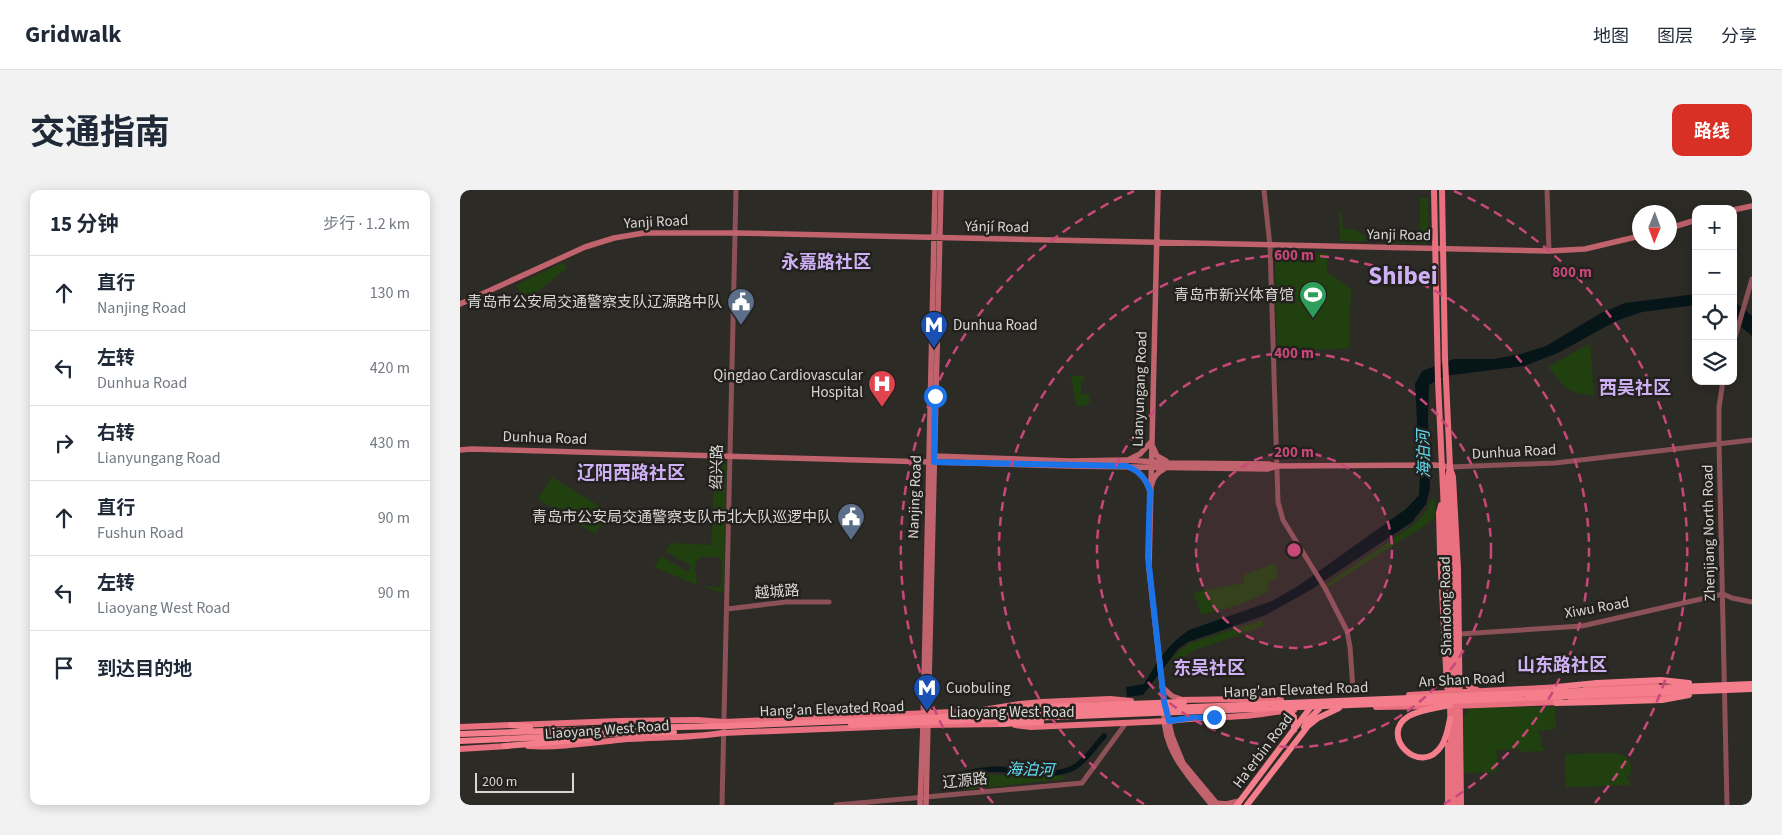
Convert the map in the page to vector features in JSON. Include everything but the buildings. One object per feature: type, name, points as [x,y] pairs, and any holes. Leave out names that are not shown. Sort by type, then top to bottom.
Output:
[{"type":"highway","points":[[1556,687],[1660,680],[1722,687]]},
{"type":"highway","name":"Hang'an Elevated Road","points":[[632,731],[1752,686]]},
{"type":"highway","points":[[1556,703],[1662,700],[1722,687]]},
{"type":"highway","name":"Hang'an Elevated Road","points":[[1221,708],[1470,703],[1722,687]]},
{"type":"highway","points":[[1317,699],[1319,709]]},
{"type":"highway","name":"Ha'erbin Road","points":[[1247,805],[1297,734],[1317,699]]},
{"type":"highway","points":[[1003,708],[1189,702],[1221,708]]},
{"type":"highway","points":[[1450,719],[1446,737],[1442,746],[1435,753],[1425,757],[1415,757],[1401,746],[1398,734],[1401,724],[1407,717],[1426,710],[1470,703]]},
{"type":"highway","points":[[1001,724],[1191,716],[1221,708]]},
{"type":"highway","name":"Ha'erbin Road","points":[[1297,734],[1318,718],[1339,708]]},
{"type":"highway","name":"Ha'erbin Road","points":[[1238,803],[1319,709]]},
{"type":"highway","points":[[1289,711],[1295,720],[1297,734]]},
{"type":"highway","points":[[511,725],[528,728],[575,725],[618,728],[632,731]]},
{"type":"highway","name":"Liaoyang West Road","points":[[460,734],[618,728]]},
{"type":"highway","points":[[505,746],[597,738],[632,731]]},
{"type":"highway","name":"Liaoyang West Road","points":[[460,741],[632,731]]},
{"type":"main road","name":"Nanjing Road","points":[[935,190],[937,238]]},
{"type":"main road","name":"Nanjing Road","points":[[926,805],[922,800],[926,725],[937,238],[941,190]]},
{"type":"main road","name":"Lianyungang Road","points":[[1158,190],[1148,557],[1167,739],[1174,757],[1215,804]]},
{"type":"main road","name":"Shandong Road","points":[[1434,190],[1438,381],[1443,494],[1451,599],[1450,719],[1452,805]]},
{"type":"main road","name":"Shandong Road","points":[[1442,190],[1445,362],[1450,467],[1448,478],[1451,599],[1458,805]]},
{"type":"main road","points":[[1737,209],[1752,206]]},
{"type":"main road","points":[[1677,226],[1692,221]]},
{"type":"main road","name":"Yanji Road","points":[[460,304],[599,242],[644,233],[736,233],[937,238]]},
{"type":"main road","name":"Yánjí Road","points":[[937,238],[1156,242]]},
{"type":"main road","name":"Yanji Road","points":[[1156,242],[1549,251],[1585,250],[1632,238]]},
{"type":"main road","points":[[1151,442],[1157,456],[1168,466],[1153,480],[1150,491],[1146,480],[1127,463],[1140,454],[1151,442]]},
{"type":"main road","name":"Dunhua Road","points":[[460,450],[1127,463],[1268,469],[1277,466],[1435,465],[1450,467]]},
{"type":"main road","name":"Shandong Road","points":[[1450,467],[1453,477],[1457,532],[1462,805]]},
{"type":"main road","name":"Shandong Road","points":[[1443,494],[1439,513],[1448,706],[1448,805]]},
{"type":"main road","points":[[1434,693],[1441,687],[1446,677]]},
{"type":"main road","points":[[1460,678],[1478,691]]},
{"type":"main road","points":[[1162,687],[1172,696],[1183,700]]},
{"type":"main road","name":"An Shan Road","points":[[1262,701],[1556,687],[1722,687]]},
{"type":"main road","name":"An Shan Road","points":[[1264,712],[1339,708],[1448,706],[1461,709],[1470,703],[1556,703],[1573,700],[1661,696],[1722,687]]},
{"type":"main road","name":"Liaoyang West Road","points":[[460,727],[697,720],[724,722],[976,711],[1020,704],[1110,699],[1127,702],[1245,699],[1262,701]]},
{"type":"main road","name":"Liaoyang West Road","points":[[460,749],[505,746],[539,747],[628,739],[696,738],[724,733],[926,725],[1001,724],[1031,727],[1102,724],[1245,716],[1264,712]]},
{"type":"main road","points":[[1215,804],[1238,803]]},
{"type":"street","name":"绍兴路","points":[[722,805],[736,190]]},
{"type":"street","points":[[1264,190],[1270,246],[1278,502],[1280,513],[1325,588],[1347,631],[1350,646],[1352,689]]},
{"type":"street","points":[[1547,190],[1549,251]]},
{"type":"street","points":[[1734,340],[1752,279]]},
{"type":"street","name":"Zhenjiang North Road","points":[[1722,385],[1719,407],[1719,443],[1723,594],[1722,687],[1727,805]]},
{"type":"street","name":"Dunhua Road","points":[[1450,467],[1555,463],[1752,440]]},
{"type":"street","name":"Xiwu Road","points":[[1444,642],[1459,634],[1582,626],[1723,594],[1752,602]]},
{"type":"street","name":"越城路","points":[[727,609],[786,602],[829,602]]},
{"type":"street","name":"辽源路","points":[[836,805],[922,800],[1082,782],[1123,723]]},
{"type":"green space","points":[[1420,198],[1428,198],[1429,241],[1427,244],[1379,242],[1379,234],[1420,233]]},
{"type":"green space","points":[[1339,211],[1341,211],[1343,228],[1353,229],[1361,233],[1366,237],[1366,241],[1340,241]]},
{"type":"green space","name":"青岛市新兴体育馆","points":[[1275,252],[1327,253],[1327,272],[1351,289],[1349,348],[1277,352]]},
{"type":"green space","points":[[564,262],[567,268],[525,302],[516,285]]},
{"type":"green space","points":[[1590,343],[1594,396],[1577,393],[1567,388],[1548,367]]},
{"type":"green space","points":[[1071,376],[1084,376],[1084,381],[1081,381],[1081,394],[1090,394],[1090,401],[1087,406],[1076,406]]},
{"type":"green space","points":[[724,462],[727,467],[725,510],[713,510],[714,482],[717,477],[718,463]]},
{"type":"green space","points":[[552,477],[609,512],[595,534],[538,499]]},
{"type":"green space","points":[[1431,499],[1435,500],[1435,517],[1427,524],[1328,587],[1326,584],[1415,524],[1427,510]]},
{"type":"green space","points":[[713,515],[723,515],[725,521],[724,590],[722,593],[702,586],[721,587],[722,561],[718,557],[701,557],[695,562],[697,585],[654,567],[661,556],[688,572],[691,566],[666,552],[670,543],[711,545]]},
{"type":"green space","points":[[1275,563],[1278,570],[1276,572],[1278,578],[1269,583],[1267,589],[1270,591],[1241,604],[1201,615],[1194,592],[1244,583],[1244,575]]},
{"type":"green space","points":[[1262,620],[1264,626],[1192,651],[1171,667],[1170,662],[1178,652],[1191,643]]},
{"type":"green space","points":[[1471,707],[1555,707],[1556,729],[1538,731],[1544,751],[1521,752],[1521,749],[1497,750],[1497,772],[1463,773],[1463,719]]},
{"type":"green space","points":[[1565,754],[1621,754],[1630,763],[1631,771],[1626,780],[1630,780],[1630,785],[1566,787]]},
{"type":"green space","points":[[983,774],[1035,778],[1063,775],[1063,779],[965,790],[960,788],[960,784],[956,780]]},
{"type":"water","points":[[1692,295],[1692,306],[1642,312],[1616,321],[1558,353],[1524,366],[1444,376],[1429,385],[1430,488],[1426,504],[1412,522],[1312,589],[1266,615],[1188,642],[1178,649],[1143,695],[1127,697],[1126,687],[1144,684],[1168,648],[1189,630],[1272,601],[1298,586],[1406,509],[1419,495],[1420,478],[1415,384],[1422,371],[1454,359],[1494,359],[1521,354],[1546,346],[1601,313],[1625,303]]},
{"type":"water","points":[[1737,304],[1752,316],[1752,336],[1737,323]]},
{"type":"waterway","name":"海泊河","points":[[944,778],[994,769],[1043,773],[1062,772],[1080,763],[1104,736]]},
{"type":"place","name":"青岛市新兴体育馆","points":[[1313,319]]},
{"type":"place","name":"青岛市公安局交通警察支队辽源路中队","points":[[741,326]]},
{"type":"place","name":"Dunhua Road","points":[[934,349]]},
{"type":"place","name":"Qingdao Cardiovascular Hospital","points":[[882,408]]},
{"type":"place","name":"青岛市公安局交通警察支队市北大队巡逻中队","points":[[851,541]]},
{"type":"place","name":"Cuobuling","points":[[927,712]]},
{"type":"district","name":"永嘉路社区","points":[[826,262]]},
{"type":"district","name":"Shibei","points":[[1403,276]]},
{"type":"district","name":"西吴社区","points":[[1635,388]]},
{"type":"district","name":"辽阳西路社区","points":[[631,473]]},
{"type":"district","name":"山东路社区","points":[[1562,665]]},
{"type":"district","name":"东吴社区","points":[[1209,668]]},
{"type":"route","points":[[935,396],[934,462],[1127,466],[1140,473],[1146,480],[1150,491],[1148,557],[1164,701],[1169,721],[1214,717]]}]
